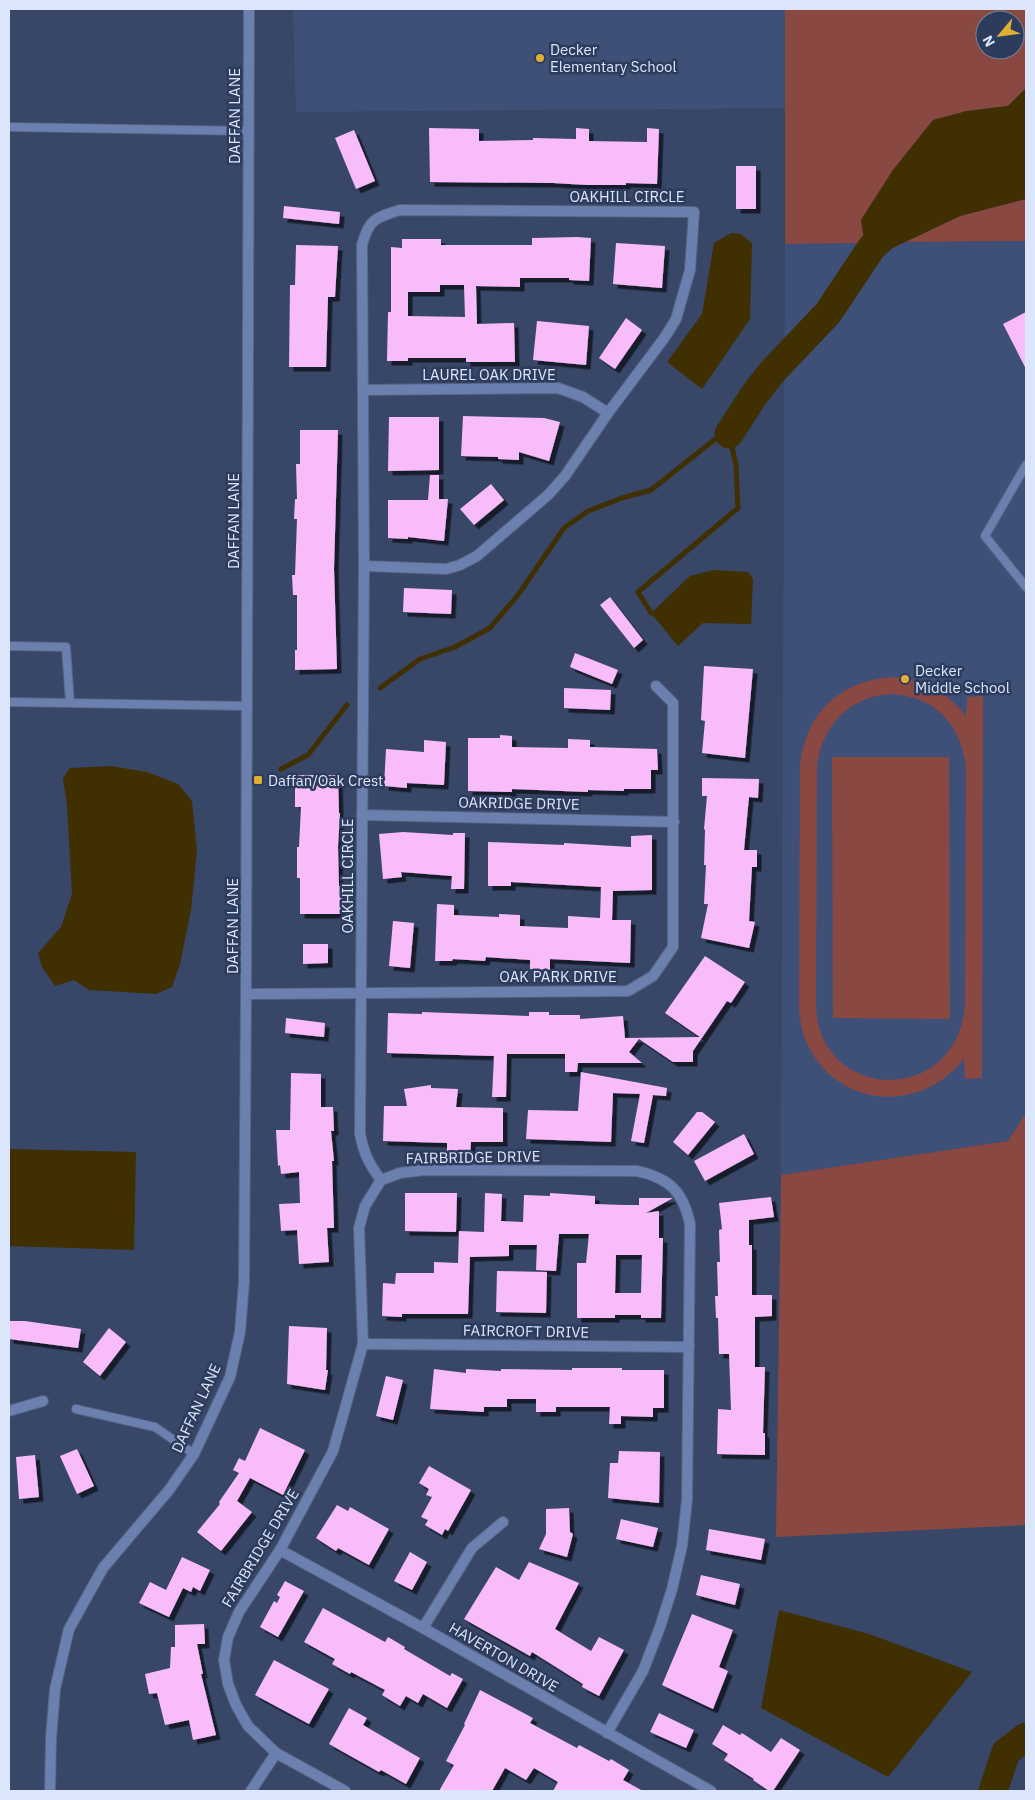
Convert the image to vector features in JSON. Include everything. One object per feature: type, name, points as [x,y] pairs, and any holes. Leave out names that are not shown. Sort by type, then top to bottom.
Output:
[{"type":"street","name":"DAFFAN LANE","points":[[50,1791],[51,1739],[55,1689],[69,1628],[103,1568],[169,1490],[194,1454],[230,1377],[240,1332],[244,1282],[246,994],[249,9]]},
{"type":"street","name":"OAKHILL CIRCLE","points":[[364,566],[446,569],[460,565],[476,556],[548,495],[565,476],[608,413],[665,337],[676,318],[690,270],[694,212],[400,210],[378,217],[366,229],[362,245],[364,566],[360,1134],[364,1152],[370,1166],[381,1180]]},
{"type":"street","name":"LAUREL OAK DRIVE","points":[[363,390],[558,388],[583,397],[608,413]]},
{"type":"street","name":"OAK PARK DRIVE","points":[[246,994],[628,991],[653,976],[673,947],[673,703],[656,686]]},
{"type":"street","name":"OAKRIDGE DRIVE","points":[[362,815],[674,822]]},
{"type":"street","name":"FAIRBRIDGE DRIVE","points":[[345,1791],[276,1753],[248,1726],[236,1705],[228,1684],[224,1660],[228,1637],[238,1612],[280,1550],[333,1451],[363,1344],[359,1228],[365,1206],[381,1180],[400,1173],[434,1170],[637,1172],[652,1174],[665,1181],[677,1191],[686,1208],[690,1224],[689,1348],[687,1500],[682,1546],[672,1589],[660,1627],[643,1670],[607,1732]]},
{"type":"street","name":"FAIRCROFT DRIVE","points":[[363,1344],[689,1348]]},
{"type":"street","points":[[9,1412],[43,1401]]},
{"type":"street","points":[[423,1628],[472,1548],[503,1522]]},
{"type":"street","name":"HAVERTON DRIVE","points":[[280,1550],[423,1628],[711,1791]]},
{"type":"street","points":[[251,1791],[276,1753]]},
{"type":"lane","points":[[9,126],[248,131]]},
{"type":"lane","points":[[1026,465],[985,536],[1026,587]]},
{"type":"lane","points":[[9,646],[66,647],[70,703]]},
{"type":"lane","points":[[9,702],[247,706]]},
{"type":"lane","points":[[76,1409],[155,1427],[194,1454]]},
{"type":"shaded area","name":"Decker Elementary School","points":[[293,9],[785,9],[785,108],[296,112]]},
{"type":"shaded area","points":[[785,9],[1026,9],[1026,88],[1008,106],[967,111],[933,120],[893,170],[861,220],[864,239],[868,243],[785,244]]},
{"type":"shaded area","points":[[1026,88],[1026,199],[960,216],[880,254],[864,239],[861,220],[893,170],[933,120],[967,111],[1008,106]]},
{"type":"shaded area","points":[[1026,199],[1026,241],[905,242],[960,216]]},
{"type":"shaded area","points":[[731,233],[741,234],[752,243],[750,319],[702,389],[667,362],[702,314],[714,243]]},
{"type":"shaded area","name":"Decker Middle School","points":[[1026,241],[1026,1113],[1008,1141],[781,1175],[785,244]]},
{"type":"shaded area","points":[[714,570],[748,572],[753,579],[751,624],[703,623],[678,646],[651,613],[690,576]]},
{"type":"shaded area","points":[[895,677],[926,685],[944,694],[966,716],[967,697],[983,696],[982,1078],[965,1079],[964,1059],[945,1078],[923,1090],[900,1096],[876,1096],[854,1090],[834,1078],[816,1060],[804,1036],[799,1009],[800,766],[803,747],[818,715],[830,702],[858,684],[876,679]],"holes":[[[891,694],[907,696],[933,707],[944,716],[959,739],[966,769],[965,1007],[955,1040],[937,1063],[913,1076],[887,1080],[861,1074],[838,1060],[822,1037],[816,1005],[817,767],[824,739],[831,726],[851,707],[863,700],[876,696]]]},
{"type":"shaded area","points":[[832,757],[949,757],[950,1019],[833,1018]]},
{"type":"shaded area","points":[[111,766],[147,772],[178,784],[192,801],[197,851],[191,910],[180,964],[172,987],[156,994],[89,990],[74,980],[55,986],[42,967],[38,953],[61,927],[72,894],[67,805],[63,778],[70,768]]},
{"type":"shaded area","points":[[1026,1113],[1026,1525],[776,1537],[781,1175],[1008,1141]]},
{"type":"shaded area","points":[[9,1149],[136,1152],[134,1250],[9,1246]]},
{"type":"shaded area","points":[[779,1610],[869,1634],[972,1672],[888,1777],[761,1708]]},
{"type":"building","points":[[429,128],[479,129],[479,141],[533,140],[533,138],[576,139],[576,128],[589,129],[589,141],[647,142],[647,128],[659,129],[657,184],[587,185],[430,182]]},
{"type":"building","points":[[354,130],[375,181],[356,189],[335,138]]},
{"type":"building","points":[[736,166],[756,166],[756,209],[736,209]]},
{"type":"building","points":[[284,206],[340,212],[339,224],[283,218]]},
{"type":"building","points":[[532,238],[591,238],[589,281],[569,280],[569,278],[520,278],[520,287],[476,286],[477,324],[514,323],[515,362],[466,362],[466,358],[408,358],[408,361],[387,361],[388,312],[391,312],[391,247],[402,248],[402,239],[441,239],[441,245],[532,245]],"holes":[[[440,285],[464,285],[465,317],[408,316],[408,292],[440,292]]]},
{"type":"building","points":[[616,243],[665,246],[662,288],[613,284]]},
{"type":"building","points":[[296,245],[338,246],[335,297],[328,297],[326,367],[289,367],[290,285],[295,285]]},
{"type":"building","points":[[1026,312],[1026,369],[1003,324]]},
{"type":"building","points":[[626,318],[642,330],[615,369],[599,358]]},
{"type":"building","points":[[537,321],[589,326],[586,365],[533,360]]},
{"type":"building","points":[[463,416],[544,418],[560,422],[549,461],[519,452],[519,460],[498,459],[498,457],[461,456]]},
{"type":"building","points":[[389,417],[439,417],[439,470],[388,471]]},
{"type":"building","points":[[300,430],[338,430],[334,569],[337,669],[295,670],[297,595],[293,595],[292,575],[295,575],[297,519],[294,519],[295,499],[297,499],[296,464],[300,464]]},
{"type":"building","points":[[430,475],[439,475],[439,499],[448,499],[444,541],[408,537],[408,539],[388,538],[388,500],[428,500]]},
{"type":"building","points":[[491,484],[504,500],[474,525],[460,509]]},
{"type":"building","points":[[404,588],[452,590],[451,614],[403,612]]},
{"type":"building","points":[[610,597],[643,640],[634,648],[600,605]]},
{"type":"building","points":[[575,653],[618,670],[612,684],[570,667]]},
{"type":"building","points":[[704,666],[753,669],[745,758],[702,753],[705,721],[701,720]]},
{"type":"building","points":[[564,688],[611,690],[610,710],[564,708]]},
{"type":"building","points":[[500,735],[512,736],[512,747],[568,748],[568,739],[590,740],[590,747],[657,749],[658,770],[651,770],[651,789],[624,789],[624,791],[588,790],[588,792],[512,789],[512,792],[468,791],[468,738],[500,738]]},
{"type":"building","points":[[424,740],[446,742],[444,785],[407,783],[407,788],[384,786],[386,749],[424,752]]},
{"type":"building","points":[[295,775],[338,775],[340,813],[338,847],[339,886],[342,886],[343,914],[300,914],[300,878],[297,878],[297,847],[299,847],[301,807],[295,807]]},
{"type":"building","points":[[702,778],[759,779],[758,798],[749,797],[744,850],[757,850],[757,867],[752,867],[749,921],[755,922],[749,948],[701,938],[708,904],[704,904],[706,865],[704,865],[704,829],[707,796],[702,796]]},
{"type":"building","points":[[403,832],[453,835],[453,833],[465,833],[464,889],[451,889],[452,876],[401,872],[402,877],[383,879],[379,834]]},
{"type":"building","points":[[652,835],[652,890],[613,891],[612,920],[631,920],[630,963],[550,959],[550,970],[530,969],[530,960],[486,957],[485,961],[453,959],[452,961],[435,961],[437,904],[454,905],[454,915],[499,917],[499,914],[520,915],[520,926],[568,928],[568,916],[600,918],[601,887],[511,882],[511,886],[488,886],[488,842],[564,845],[564,843],[631,847],[631,836]]},
{"type":"building","points":[[393,921],[414,923],[410,968],[389,966]]},
{"type":"building","points":[[303,944],[328,944],[328,963],[303,964]]},
{"type":"building","points":[[705,956],[745,982],[731,1003],[727,1001],[693,1051],[693,1062],[673,1062],[639,1039],[629,1052],[642,1063],[578,1063],[577,1072],[565,1072],[565,1054],[507,1054],[506,1097],[492,1097],[494,1056],[387,1053],[388,1013],[422,1014],[422,1012],[529,1016],[529,1012],[549,1012],[549,1015],[580,1015],[580,1019],[623,1016],[625,1038],[700,1037],[665,1013]]},
{"type":"building","points":[[286,1018],[325,1023],[324,1037],[285,1033]]},
{"type":"building","points":[[581,1072],[667,1088],[666,1096],[653,1095],[644,1143],[631,1141],[640,1094],[613,1093],[611,1142],[526,1139],[528,1110],[578,1111]]},
{"type":"building","points":[[291,1073],[321,1074],[321,1107],[333,1107],[334,1131],[331,1131],[334,1161],[332,1161],[334,1228],[327,1228],[329,1262],[299,1264],[297,1230],[281,1231],[279,1204],[300,1203],[299,1172],[281,1174],[280,1165],[278,1166],[276,1130],[290,1130]]},
{"type":"building","points":[[431,1085],[431,1088],[458,1089],[456,1107],[503,1108],[503,1142],[471,1142],[470,1156],[447,1156],[447,1143],[383,1141],[384,1106],[407,1106],[404,1089]]},
{"type":"building","points":[[697,1112],[702,1112],[715,1122],[688,1155],[673,1142]]},
{"type":"building","points":[[744,1134],[754,1154],[705,1181],[694,1161]]},
{"type":"building","points":[[405,1193],[457,1193],[456,1232],[405,1231]]},
{"type":"building","points":[[485,1193],[502,1194],[501,1221],[523,1222],[524,1195],[550,1196],[550,1193],[595,1196],[595,1204],[625,1205],[639,1205],[639,1198],[673,1198],[646,1213],[659,1211],[659,1238],[663,1238],[661,1318],[641,1318],[641,1315],[615,1315],[615,1318],[577,1318],[577,1263],[586,1263],[589,1234],[559,1234],[556,1271],[536,1270],[537,1245],[509,1245],[509,1256],[470,1257],[468,1314],[402,1314],[402,1317],[382,1316],[383,1283],[395,1284],[396,1273],[434,1273],[434,1262],[458,1263],[459,1231],[484,1232]],"holes":[[[616,1255],[642,1255],[641,1293],[615,1293]]]},
{"type":"building","points":[[771,1197],[774,1217],[749,1220],[749,1245],[752,1245],[752,1295],[772,1295],[772,1316],[755,1317],[755,1367],[765,1367],[763,1433],[765,1433],[765,1455],[717,1454],[718,1409],[731,1410],[729,1354],[719,1354],[718,1318],[716,1318],[715,1296],[718,1296],[717,1262],[720,1262],[719,1230],[722,1229],[719,1203]]},
{"type":"building","points":[[497,1271],[547,1272],[546,1313],[496,1312]]},
{"type":"building","points":[[9,1321],[25,1321],[81,1329],[78,1348],[9,1339]]},
{"type":"building","points":[[289,1326],[327,1328],[326,1370],[328,1370],[325,1390],[287,1384]]},
{"type":"building","points":[[109,1328],[126,1342],[100,1376],[83,1362]]},
{"type":"building","points":[[572,1368],[664,1370],[664,1408],[653,1408],[653,1417],[621,1416],[621,1424],[609,1424],[610,1407],[556,1407],[556,1412],[536,1412],[536,1399],[507,1399],[507,1407],[484,1407],[484,1412],[430,1409],[434,1369],[466,1373],[466,1369],[501,1371],[501,1369],[572,1370]]},
{"type":"building","points":[[386,1376],[403,1380],[393,1420],[376,1416]]},
{"type":"building","points":[[260,1428],[305,1450],[283,1495],[250,1478],[237,1501],[252,1512],[221,1551],[197,1532],[220,1504],[219,1502],[239,1473],[233,1470],[239,1458],[245,1461]]},
{"type":"building","points":[[77,1449],[94,1486],[77,1494],[60,1456]]},
{"type":"building","points":[[619,1451],[660,1452],[659,1503],[608,1498],[610,1463],[618,1463]]},
{"type":"building","points":[[35,1455],[39,1497],[19,1499],[16,1457]]},
{"type":"building","points":[[429,1466],[471,1490],[448,1531],[445,1529],[442,1535],[425,1525],[428,1520],[421,1517],[432,1497],[426,1495],[429,1489],[419,1483]]},
{"type":"building","points":[[337,1505],[348,1511],[350,1507],[389,1529],[369,1565],[338,1548],[336,1551],[316,1538]]},
{"type":"building","points":[[569,1508],[570,1532],[573,1534],[567,1557],[539,1549],[546,1534],[546,1509]]},
{"type":"building","points":[[621,1519],[658,1528],[653,1547],[616,1539]]},
{"type":"building","points":[[709,1529],[765,1539],[761,1560],[706,1550]]},
{"type":"building","points":[[410,1552],[427,1562],[412,1590],[394,1581]]},
{"type":"building","points":[[182,1557],[210,1570],[200,1591],[193,1587],[191,1592],[183,1588],[169,1617],[139,1603],[150,1582],[166,1590]]},
{"type":"building","points":[[529,1562],[579,1583],[555,1629],[591,1651],[599,1637],[624,1650],[599,1696],[582,1687],[583,1684],[532,1652],[530,1656],[464,1619],[496,1567],[519,1580]]},
{"type":"building","points":[[701,1575],[740,1584],[735,1605],[696,1595]]},
{"type":"building","points":[[285,1581],[304,1591],[278,1637],[260,1627],[274,1601],[277,1603],[280,1597],[277,1595]]},
{"type":"building","points":[[323,1608],[385,1642],[388,1637],[405,1647],[404,1649],[450,1676],[452,1673],[463,1679],[447,1708],[423,1694],[418,1703],[406,1696],[400,1706],[382,1695],[385,1690],[332,1664],[335,1659],[304,1642]]},
{"type":"building","points":[[692,1614],[733,1630],[719,1667],[728,1671],[713,1709],[662,1685]]},
{"type":"building","points":[[204,1624],[205,1644],[197,1644],[203,1674],[201,1674],[216,1735],[193,1740],[189,1720],[165,1725],[157,1693],[149,1694],[145,1674],[170,1668],[171,1647],[175,1647],[175,1625]]},
{"type":"building","points":[[274,1660],[329,1689],[309,1724],[255,1695]]},
{"type":"building","points":[[480,1690],[533,1718],[530,1723],[577,1748],[579,1745],[609,1761],[611,1759],[629,1770],[623,1780],[643,1791],[553,1791],[558,1782],[534,1768],[526,1780],[505,1768],[492,1791],[439,1791],[454,1765],[446,1761],[465,1725]]},
{"type":"building","points":[[349,1708],[367,1718],[363,1725],[420,1758],[406,1784],[381,1770],[379,1772],[329,1744]]},
{"type":"building","points":[[659,1713],[694,1730],[686,1748],[650,1732]]},
{"type":"building","points":[[723,1725],[740,1735],[742,1733],[771,1752],[781,1738],[800,1750],[773,1791],[769,1791],[724,1760],[728,1754],[712,1744]]},
{"type":"waterway","points":[[729,434],[754,395],[772,372],[828,313],[872,247],[901,221]]},
{"type":"waterway","points":[[380,688],[420,659],[455,647],[490,628],[518,595],[564,528],[588,511],[622,498],[651,490],[714,440],[729,434],[736,465],[738,508],[638,592],[651,613]]},
{"type":"waterway","points":[[281,769],[308,755],[347,705]]},
{"type":"waterway","points":[[993,1791],[1006,1752],[1026,1737]]},
{"type":"place","name":"Decker Elementary School","points":[[540,58]]},
{"type":"place","name":"Decker Middle School","points":[[905,679]]},
{"type":"place","name":"Daffan/Oak Crest","points":[[258,780]]}]
